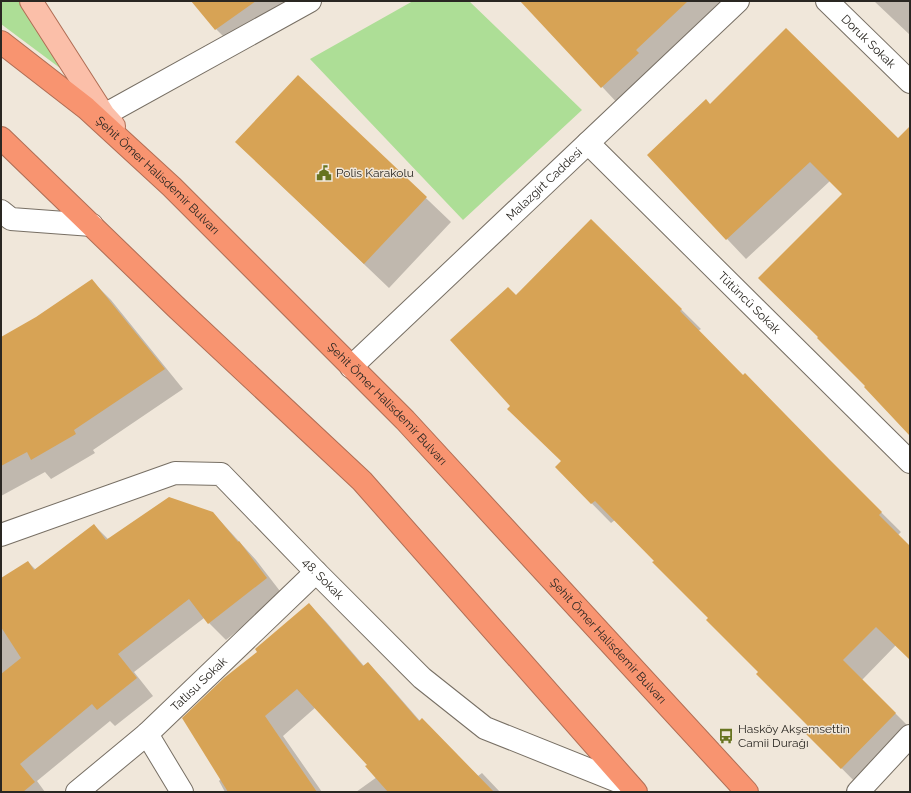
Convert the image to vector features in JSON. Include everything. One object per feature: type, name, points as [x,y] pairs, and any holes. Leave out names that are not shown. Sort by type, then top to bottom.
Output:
[{"type":"highway","name":"Şehit Ömer Halisdemir Bulvarı","points":[[1,42],[86,108],[172,187],[405,420],[747,792]]},
{"type":"highway","points":[[1,138],[362,481],[633,789]]},
{"type":"main road","points":[[31,1],[104,115],[172,187]]},
{"type":"street","points":[[104,115],[310,1]]},
{"type":"street","name":"Malazgirt Caddesi","points":[[351,366],[738,1]]},
{"type":"street","name":"Doruk Sokak","points":[[827,1],[910,82]]},
{"type":"street","name":"Tütüncü Sokak","points":[[588,143],[910,462]]},
{"type":"street","points":[[1,211],[11,219],[92,225]]},
{"type":"street","name":"48. Sokak","points":[[1,535],[175,473],[222,474],[316,572],[422,678],[485,728],[633,789]]},
{"type":"street","name":"Tatlısu Sokak","points":[[77,792],[147,734],[316,572]]},
{"type":"street","points":[[147,734],[182,792]]},
{"type":"street","points":[[858,792],[910,736]]},
{"type":"green space","points":[[1,1],[21,1],[60,68],[1,24]]},
{"type":"green space","points":[[413,1],[469,1],[582,110],[463,220],[310,59]]},
{"type":"building","points":[[191,1],[256,1],[215,30]]},
{"type":"building","points":[[520,1],[688,1],[636,50],[639,53],[601,88]]},
{"type":"building","points":[[786,28],[898,138],[910,126],[910,436],[864,387],[865,386],[817,338],[818,337],[758,278],[842,194],[810,162],[726,240],[647,155],[706,99],[710,104]]},
{"type":"building","points":[[298,75],[427,197],[364,264],[235,142]]},
{"type":"building","points":[[591,219],[682,309],[680,311],[743,375],[745,373],[882,512],[879,515],[910,546],[910,660],[876,627],[843,660],[896,713],[841,769],[804,732],[809,727],[756,674],[758,672],[706,620],[708,618],[652,562],[654,561],[595,501],[591,504],[555,467],[561,461],[507,409],[510,406],[450,340],[508,287],[516,295]]},
{"type":"building","points":[[92,279],[165,369],[74,430],[76,434],[31,460],[27,452],[1,466],[1,337],[36,317]]},
{"type":"building","points":[[169,497],[213,512],[238,542],[239,541],[267,578],[208,624],[189,599],[118,654],[137,678],[97,710],[92,704],[20,764],[35,782],[23,792],[1,792],[1,674],[21,658],[1,627],[1,578],[28,561],[34,570],[94,524],[106,540]]},
{"type":"building","points":[[309,603],[363,666],[368,662],[419,721],[422,718],[494,792],[388,792],[365,766],[367,765],[297,689],[265,716],[317,792],[228,792],[182,718],[224,678],[257,652],[255,649]]},
{"type":"place","name":"Polis Karakolu","points":[[324,173]]},
{"type":"place","name":"Hasköy Akşemsettin Camii Durağı","points":[[726,736]]}]
